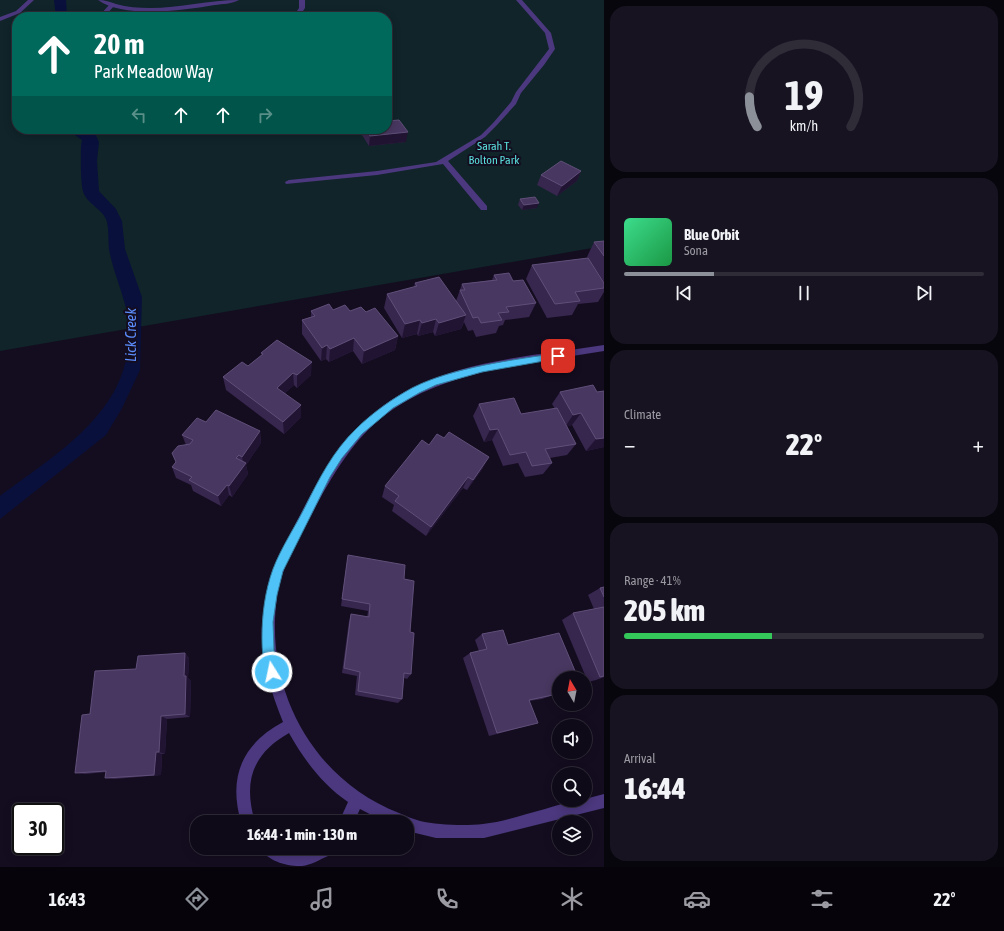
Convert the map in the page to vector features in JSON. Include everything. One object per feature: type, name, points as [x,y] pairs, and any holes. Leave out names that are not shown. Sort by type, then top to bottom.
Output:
[{"type":"street","points":[[17,12],[26,6],[31,0]]},
{"type":"street","points":[[106,3],[131,8],[155,9],[194,6],[236,0]]},
{"type":"street","points":[[299,12],[302,8],[302,0]]},
{"type":"street","points":[[289,182],[438,164],[483,136],[514,103],[518,92],[542,64],[552,49],[548,33],[519,0]]},
{"type":"street","points":[[0,19],[12,14]]},
{"type":"street","points":[[444,161],[484,208]]},
{"type":"street","points":[[386,815],[357,800],[339,785],[319,765],[291,725],[278,695],[268,650],[269,608],[278,570],[324,479],[339,456],[359,432],[390,406],[416,390],[434,382],[482,369],[604,348]]},
{"type":"street","points":[[246,815],[243,806],[242,792],[244,779],[253,754],[266,740],[291,725]]},
{"type":"street","points":[[350,815],[357,800]]},
{"type":"street","points":[[414,826],[436,831],[484,832],[604,801]]},
{"type":"street","points":[[280,855],[300,859],[310,857],[312,855]]},
{"type":"green space","name":"Sarah T. Bolton Park","points":[[0,0],[604,0],[604,246],[0,351]]},
{"type":"water","points":[[54,0],[66,0],[67,12],[55,12]]},
{"type":"water","name":"Lick Creek","points":[[73,134],[95,134],[99,142],[97,161],[99,191],[116,209],[122,221],[125,249],[142,297],[140,370],[122,408],[106,435],[0,519],[0,496],[44,464],[85,429],[103,409],[116,387],[125,363],[129,335],[127,313],[111,260],[107,222],[103,214],[86,198],[84,194],[81,178],[82,140]]},
{"type":"building","points":[[399,120],[408,132],[392,134],[392,121]]},
{"type":"building","points":[[369,134],[389,134],[370,136]]},
{"type":"building","points":[[561,161],[581,171],[562,186],[541,175]]},
{"type":"building","points":[[535,197],[539,203],[524,205],[520,199]]},
{"type":"building","points":[[604,241],[604,256],[594,242]]},
{"type":"building","points":[[588,258],[604,283],[604,288],[575,292],[580,301],[555,304],[532,265]]},
{"type":"building","points":[[509,273],[513,281],[523,280],[536,303],[506,307],[509,312],[498,313],[502,320],[481,323],[478,317],[473,318],[460,290],[465,290],[462,284],[497,280],[494,275]]},
{"type":"building","points":[[439,277],[466,315],[439,323],[436,319],[422,323],[420,320],[405,324],[387,294],[417,286],[415,283]]},
{"type":"building","points":[[329,304],[333,310],[345,305],[350,311],[361,307],[366,312],[375,308],[398,336],[364,351],[354,338],[330,349],[327,345],[322,348],[302,320],[315,316],[311,311]]},
{"type":"building","points":[[277,340],[312,362],[297,375],[293,373],[277,388],[301,405],[283,422],[223,377],[242,362],[248,366]]},
{"type":"building","points":[[593,385],[597,392],[604,391],[604,438],[596,439],[581,413],[573,415],[560,392]]},
{"type":"building","points":[[514,398],[521,414],[557,408],[576,444],[545,449],[552,463],[532,466],[526,452],[510,455],[498,429],[490,430],[479,404]]},
{"type":"building","points":[[216,410],[260,431],[242,457],[239,455],[236,458],[246,463],[229,486],[227,485],[218,496],[189,480],[192,477],[172,467],[176,462],[172,453],[178,446],[190,444],[193,440],[182,435],[197,418],[206,422]]},
{"type":"building","points":[[449,432],[489,457],[473,480],[468,477],[431,527],[395,501],[399,496],[385,486],[422,440],[429,445],[437,434],[444,438]]},
{"type":"building","points":[[348,555],[405,565],[404,579],[414,581],[410,632],[414,633],[411,674],[404,673],[402,699],[358,691],[360,672],[344,668],[351,614],[369,617],[370,604],[342,599]]},
{"type":"building","points":[[604,587],[604,597],[600,588]]},
{"type":"building","points":[[604,607],[604,676],[600,677],[573,613]]},
{"type":"building","points":[[503,630],[508,645],[559,633],[575,671],[552,671],[552,695],[529,700],[538,723],[497,733],[470,653],[487,649],[482,634]]},
{"type":"building","points":[[185,653],[185,714],[161,716],[159,752],[156,752],[154,775],[105,778],[106,771],[75,773],[82,715],[90,714],[95,671],[136,669],[138,656]]},
{"type":"route","points":[[272,672],[268,650],[268,622],[271,595],[278,570],[327,474],[339,456],[359,432],[398,400],[434,382],[482,369],[558,356]]}]
